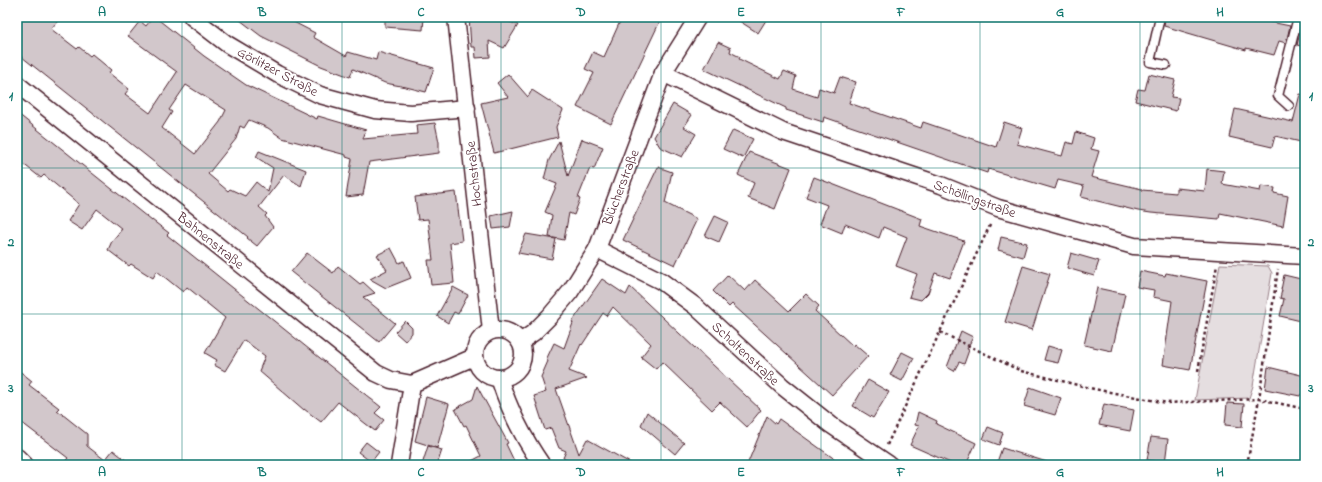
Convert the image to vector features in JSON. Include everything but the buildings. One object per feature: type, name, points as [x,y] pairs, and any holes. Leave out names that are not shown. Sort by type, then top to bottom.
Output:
[{"type":"street","name":"Görlitzer Straße","points":[[192,17],[227,44],[277,74],[320,95],[374,110],[411,113],[466,108]]},
{"type":"street","name":"Hochstraße","points":[[456,17],[491,331]]},
{"type":"street","name":"Blücherstraße","points":[[520,342],[533,333],[549,317],[570,292],[597,249],[663,73],[698,17]]},
{"type":"street","name":"Schöllingstraße","points":[[663,73],[783,132],[941,185],[998,208],[1134,246],[1305,256]]},
{"type":"street","name":"Bahnenstraße","points":[[17,84],[376,373],[391,380],[412,384]]},
{"type":"street","name":"Scholtenstraße","points":[[597,249],[661,281],[695,306],[782,386],[830,425],[885,462]]},
{"type":"street","points":[[502,330],[512,334],[520,342],[523,355],[520,366],[511,374],[500,378],[487,375],[479,367],[474,357],[475,348],[479,339],[491,331],[502,330]]},
{"type":"street","points":[[399,465],[412,384],[474,357]]},
{"type":"street","points":[[500,378],[518,427],[542,465]]},
{"type":"street","points":[[17,458],[25,465]]},
{"type":"lane","points":[[1160,17],[1150,62],[1166,65]]},
{"type":"lane","points":[[1289,106],[1278,96],[1298,17]]},
{"type":"path","points":[[885,462],[940,332],[998,208]]},
{"type":"path","points":[[1198,371],[1220,251]]},
{"type":"path","points":[[1247,465],[1259,399],[1280,255]]},
{"type":"path","points":[[940,332],[1021,371],[1094,389],[1167,403],[1259,399],[1305,409]]},
{"type":"shaded area","points":[[1220,264],[1268,266],[1272,273],[1253,386],[1249,398],[1195,400]]}]
